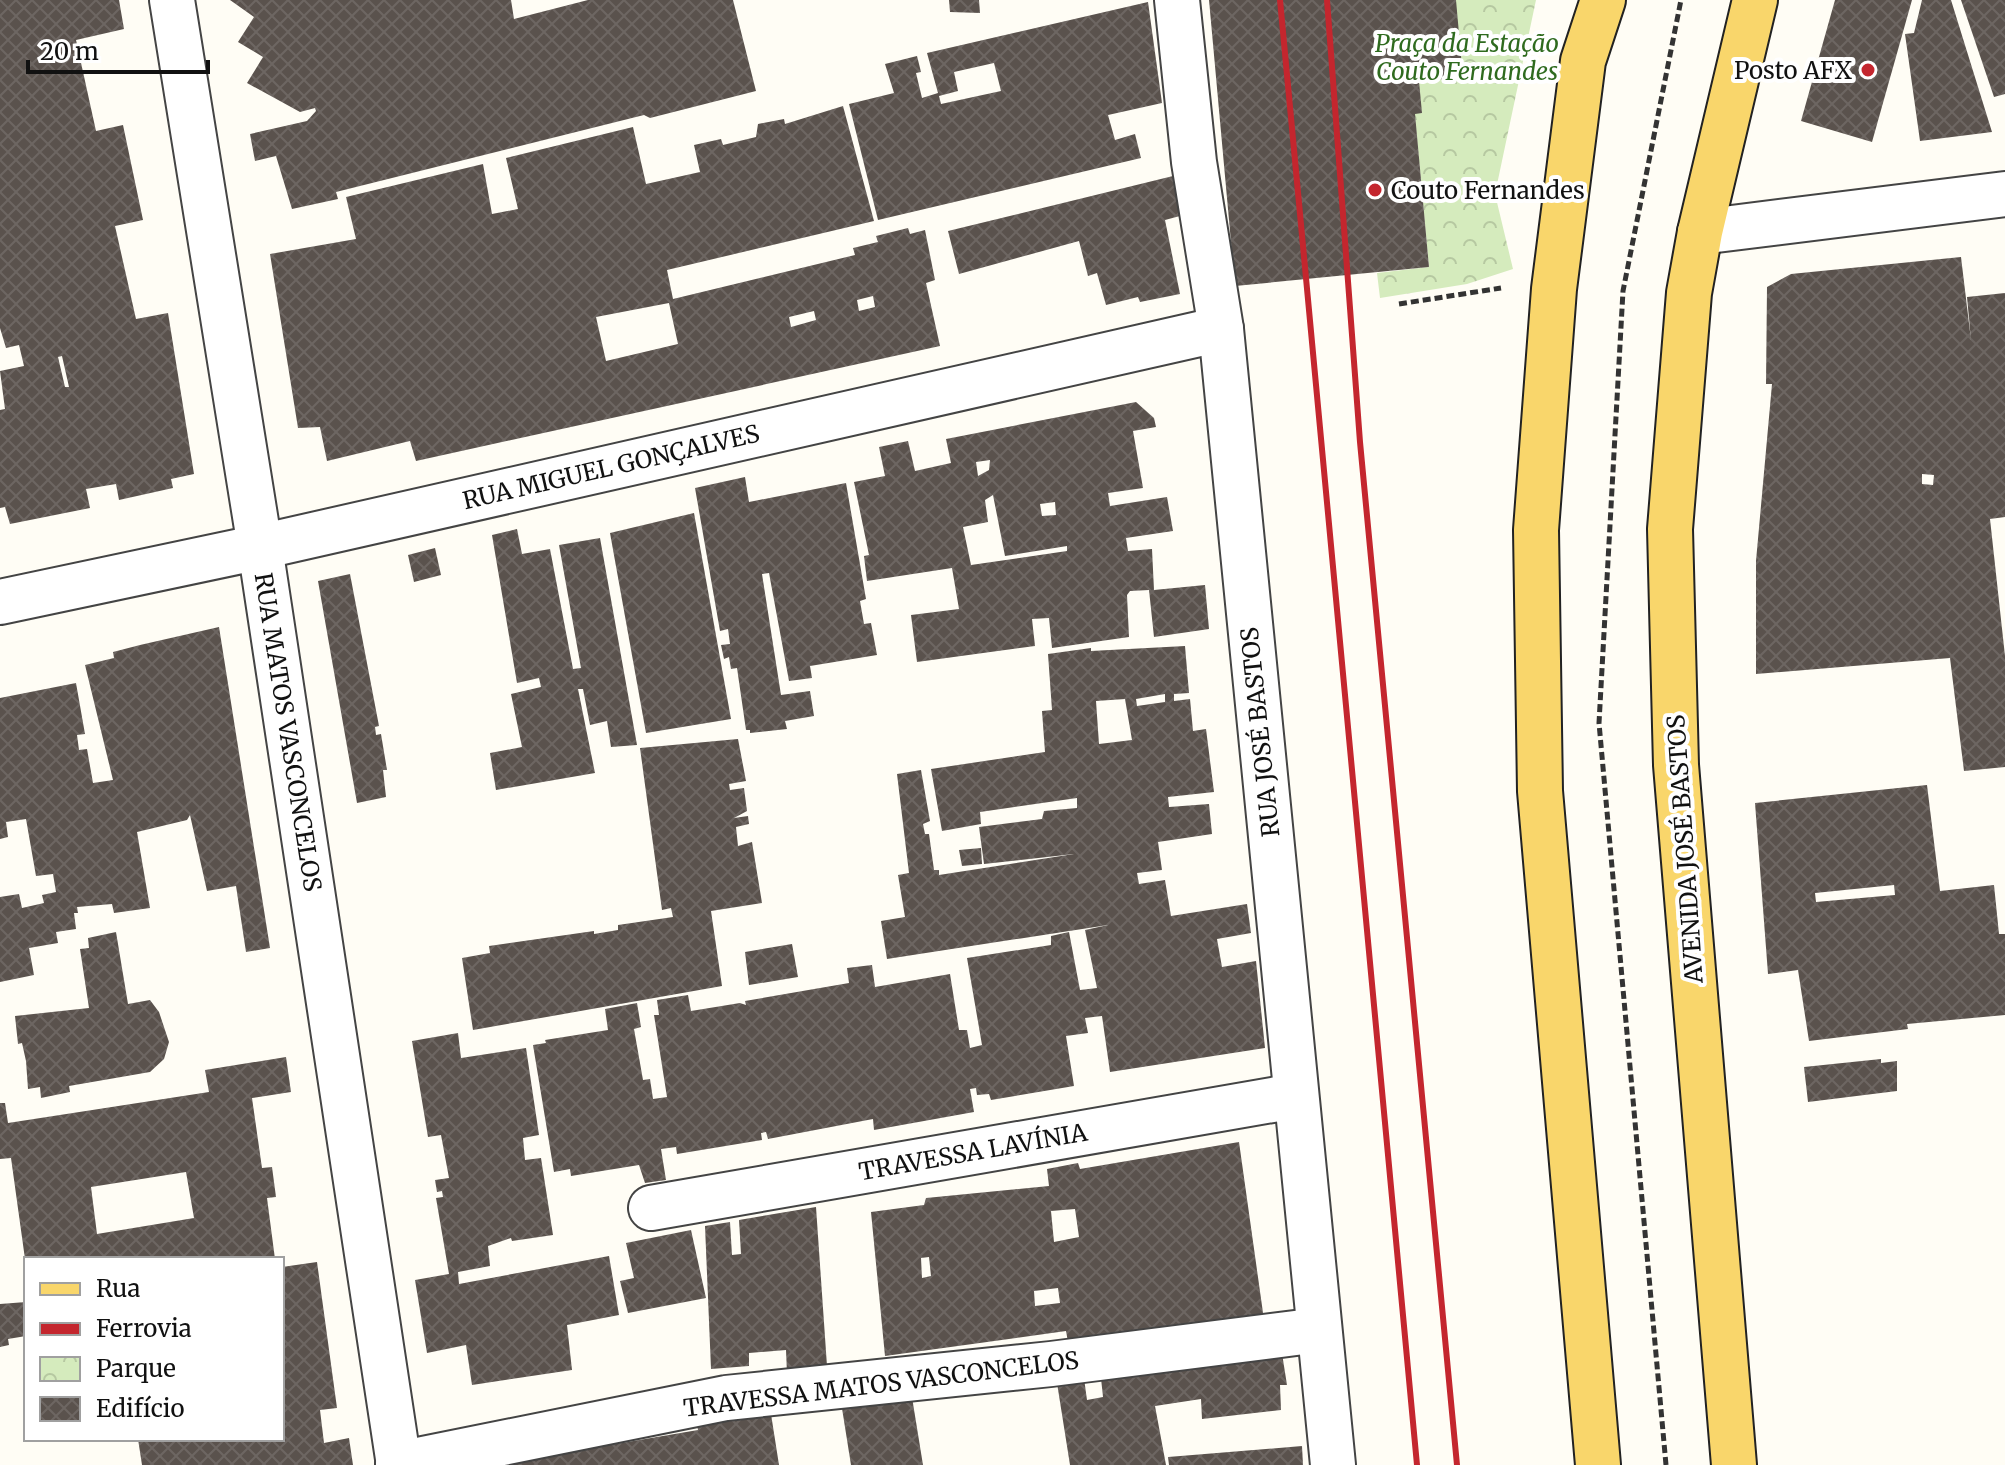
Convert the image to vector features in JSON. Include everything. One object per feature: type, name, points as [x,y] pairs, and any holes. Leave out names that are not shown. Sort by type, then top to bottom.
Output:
[{"type":"main road","points":[[1598,1465],[1540,791],[1536,530],[1554,289],[1583,61],[1603,0]]},
{"type":"main road","name":"AVENIDA JOSÉ BASTOS","points":[[1734,1465],[1676,765],[1670,529],[1689,293],[1700,232],[1755,0]]},
{"type":"street","name":"RUA MATOS VASCONCELOS","points":[[172,0],[260,547],[398,1464]]},
{"type":"street","name":"RUA JOSÉ BASTOS","points":[[1177,0],[1194,162],[1221,329],[1333,1465]]},
{"type":"street","points":[[1700,232],[2005,194]]},
{"type":"street","name":"RUA MIGUEL GONÇALVES","points":[[0,602],[260,547],[1221,329]]},
{"type":"street","name":"TRAVESSA LAVÍNIA","points":[[651,1208],[1295,1096]]},
{"type":"street","name":"TRAVESSA MATOS VASCONCELOS","points":[[398,1464],[726,1398],[1051,1364],[1319,1330]]},
{"type":"path","points":[[1399,304],[1506,287]]},
{"type":"green space","name":"Praça da Estação Couto Fernandes","points":[[1404,0],[1536,0],[1495,194],[1513,269],[1467,284],[1380,298],[1377,273],[1429,267]]},
{"type":"building","points":[[0,0],[119,0],[124,29],[76,40],[96,131],[123,125],[143,220],[115,226],[136,319],[168,313],[194,474],[171,479],[173,488],[119,500],[116,484],[86,489],[90,508],[10,524],[5,507],[0,508],[0,410],[5,409],[0,371],[24,366],[19,345],[6,348],[0,328]],"holes":[[[62,356],[69,387],[65,387],[58,357]]]},
{"type":"building","points":[[230,0],[511,0],[514,19],[588,0],[733,0],[756,91],[650,118],[644,115],[336,192],[338,199],[292,209],[276,156],[255,161],[250,134],[307,121],[316,111],[315,108],[300,112],[247,83],[263,57],[238,42],[254,17]]},
{"type":"building","points":[[949,0],[979,0],[980,13],[950,12]]},
{"type":"building","name":"Couto Fernandes","points":[[1209,0],[1456,0],[1463,78],[1419,81],[1422,113],[1415,114],[1429,267],[1235,286]]},
{"type":"building","points":[[1835,0],[1912,0],[1872,142],[1801,121]]},
{"type":"building","points":[[1922,0],[1951,0],[1992,132],[1920,141],[1905,34],[1914,33]]},
{"type":"building","points":[[1961,0],[2005,0],[2005,94],[1994,97]]},
{"type":"building","points":[[1148,2],[1162,103],[1108,115],[1115,140],[1135,134],[1141,158],[878,220],[849,104],[894,93],[885,64],[917,56],[921,72],[916,73],[922,98],[938,93],[927,53]],"holes":[[[994,63],[1001,91],[941,104],[939,96],[958,91],[954,72]]]},
{"type":"building","points":[[843,106],[874,221],[667,270],[673,299],[855,255],[853,248],[878,242],[876,236],[908,228],[910,234],[925,230],[935,280],[926,283],[940,346],[416,461],[410,441],[327,461],[320,427],[298,428],[270,254],[356,239],[346,197],[483,164],[492,214],[518,209],[506,158],[633,127],[646,184],[700,172],[694,145],[721,139],[723,145],[756,137],[758,124],[784,119],[785,124]],"holes":[[[873,296],[875,307],[859,311],[857,300]],[[669,303],[678,344],[606,361],[596,317]],[[814,311],[816,320],[791,327],[789,317]]]},
{"type":"building","points":[[1173,176],[1180,216],[1165,220],[1180,294],[1140,302],[1138,297],[1106,305],[1097,273],[1088,276],[1079,241],[959,274],[948,231]]},
{"type":"building","points":[[1961,257],[1971,340],[1967,297],[2005,293],[2005,517],[1990,519],[2005,656],[2005,767],[1964,771],[1950,658],[1756,674],[1756,561],[1772,384],[1766,384],[1767,287],[1791,274]],"holes":[[[1922,474],[1934,475],[1933,485],[1922,484]]]},
{"type":"building","points":[[1136,402],[1154,418],[1156,427],[1133,431],[1143,488],[1108,493],[1110,506],[1167,497],[1173,531],[1126,538],[1128,551],[1152,549],[1154,590],[1205,585],[1209,629],[1154,637],[1149,590],[1130,591],[1127,595],[1129,637],[1052,648],[1049,618],[1032,619],[1035,646],[917,662],[911,615],[959,609],[952,568],[867,581],[864,556],[869,555],[854,482],[885,476],[879,447],[908,441],[915,471],[951,463],[946,439]],"holes":[[[990,460],[989,470],[978,476],[976,462]],[[993,495],[1005,556],[1067,546],[1067,551],[971,565],[963,527],[988,522],[985,500]],[[1055,502],[1056,515],[1042,516],[1040,504]]]},
{"type":"building","points":[[745,477],[749,502],[846,483],[866,599],[860,601],[864,624],[871,623],[877,655],[810,666],[812,678],[789,681],[769,573],[762,574],[781,695],[810,691],[814,716],[785,721],[787,729],[750,733],[746,730],[737,668],[731,669],[729,657],[724,659],[721,645],[730,644],[728,629],[720,631],[695,488]]},
{"type":"building","points":[[694,513],[731,719],[646,733],[610,533]]},
{"type":"building","points":[[517,529],[522,554],[550,549],[573,669],[581,668],[559,545],[600,538],[637,745],[611,747],[607,721],[590,725],[583,689],[578,689],[595,773],[496,790],[490,753],[522,747],[511,694],[541,687],[539,678],[517,683],[492,535]]},
{"type":"building","points":[[435,548],[441,575],[414,582],[408,555]]},
{"type":"building","points":[[350,574],[379,726],[375,727],[376,735],[381,734],[387,770],[383,770],[386,797],[357,803],[318,581]]},
{"type":"building","points":[[219,627],[270,948],[246,952],[236,886],[207,891],[190,815],[187,820],[137,832],[150,908],[114,913],[112,904],[77,907],[78,913],[74,913],[76,929],[56,932],[58,943],[29,948],[34,975],[0,982],[0,897],[19,894],[22,908],[44,903],[42,895],[56,892],[53,874],[36,876],[26,819],[6,822],[8,837],[0,839],[0,698],[76,683],[85,734],[77,735],[79,750],[87,749],[93,783],[113,780],[85,665],[114,658],[113,652]]},
{"type":"building","points":[[1185,646],[1189,693],[1174,694],[1174,701],[1190,699],[1193,731],[1206,729],[1214,792],[1168,797],[1169,807],[1209,804],[1212,834],[1158,842],[1162,870],[1137,873],[1139,884],[1165,880],[1171,916],[1247,904],[1251,933],[1217,939],[1222,967],[1256,961],[1265,1048],[1110,1072],[1102,1016],[1085,1018],[1088,1033],[1066,1036],[1074,1086],[991,1100],[989,1094],[977,1095],[976,1088],[970,1089],[974,1112],[874,1130],[873,1119],[768,1139],[766,1132],[761,1133],[762,1140],[677,1154],[676,1147],[661,1149],[666,1180],[645,1183],[639,1165],[571,1176],[570,1169],[554,1172],[533,1045],[546,1043],[545,1040],[608,1030],[605,1009],[637,1003],[641,1027],[634,1029],[643,1080],[650,1079],[653,1099],[667,1097],[654,1015],[659,1015],[657,1000],[688,995],[691,1011],[740,1003],[746,1005],[745,1001],[849,983],[847,968],[872,965],[875,987],[950,974],[959,1030],[967,1030],[970,1048],[982,1045],[967,958],[1051,945],[1051,936],[1069,932],[1080,990],[1097,988],[1085,930],[1108,925],[887,959],[881,921],[905,917],[898,875],[909,873],[897,774],[921,770],[930,821],[923,824],[925,834],[929,834],[934,870],[939,870],[939,875],[1074,854],[984,864],[979,827],[1042,819],[1044,811],[1077,808],[1077,798],[980,812],[981,824],[942,831],[931,769],[1045,752],[1042,711],[1052,710],[1048,654],[1091,648],[1091,651]],"holes":[[[1165,694],[1165,702],[1137,706],[1136,699]],[[1125,699],[1132,740],[1099,744],[1096,701]]]},
{"type":"building","points":[[738,739],[746,781],[729,784],[730,790],[744,788],[747,811],[734,818],[748,816],[749,824],[736,827],[738,846],[752,842],[762,903],[711,911],[722,986],[473,1030],[462,958],[490,953],[489,946],[594,931],[594,934],[618,930],[618,925],[673,917],[671,908],[662,910],[640,748]]},
{"type":"building","points":[[1927,785],[1940,891],[1994,885],[1999,934],[2005,934],[2005,1015],[1907,1024],[1908,1029],[1809,1041],[1798,970],[1768,974],[1755,803]],"holes":[[[1894,885],[1895,895],[1816,902],[1815,893]]]},
{"type":"building","points":[[981,848],[982,864],[962,866],[959,850]]},
{"type":"building","points":[[116,932],[128,1004],[150,1000],[159,1012],[169,1042],[164,1059],[150,1072],[69,1086],[70,1092],[41,1098],[40,1087],[28,1089],[26,1061],[22,1043],[18,1044],[15,1016],[89,1008],[80,949],[89,948],[88,938]]},
{"type":"building","points":[[792,944],[798,977],[749,985],[745,952]]},
{"type":"building","points":[[458,1033],[461,1058],[526,1048],[539,1135],[523,1138],[525,1160],[541,1158],[553,1235],[512,1241],[511,1238],[488,1246],[490,1266],[458,1272],[459,1284],[609,1256],[619,1315],[567,1325],[572,1370],[472,1385],[466,1345],[427,1353],[415,1280],[449,1274],[436,1198],[443,1197],[442,1191],[437,1192],[435,1180],[449,1178],[441,1135],[428,1137],[412,1041]]},
{"type":"building","points":[[286,1057],[291,1092],[252,1098],[262,1168],[272,1167],[276,1197],[267,1198],[275,1257],[25,1257],[11,1158],[0,1159],[0,1103],[5,1103],[8,1123],[209,1092],[205,1070]],"holes":[[[186,1172],[194,1218],[97,1234],[91,1187]]]},
{"type":"building","points":[[1881,1059],[1881,1063],[1897,1061],[1897,1091],[1808,1102],[1804,1067]]},
{"type":"building","points":[[1239,1142],[1265,1327],[1068,1342],[1066,1331],[885,1356],[871,1212],[924,1205],[926,1198],[1049,1186],[1047,1169],[1078,1163],[1080,1169]],"holes":[[[1075,1209],[1079,1237],[1054,1242],[1051,1211]],[[929,1257],[931,1276],[922,1278],[921,1258]],[[1058,1288],[1060,1303],[1035,1306],[1034,1291]]]},
{"type":"building","points":[[816,1207],[827,1366],[787,1374],[786,1350],[749,1353],[749,1366],[711,1369],[705,1226],[730,1222],[732,1255],[741,1254],[739,1220]]},
{"type":"building","points":[[691,1230],[706,1298],[628,1313],[620,1281],[634,1278],[626,1243]]},
{"type":"building","points":[[317,1262],[337,1408],[320,1410],[324,1443],[349,1438],[353,1465],[142,1465],[138,1441],[284,1441],[284,1267]]},
{"type":"building","points":[[24,1302],[24,1336],[8,1339],[9,1345],[0,1347],[0,1304]]},
{"type":"building","points":[[1281,1347],[1287,1385],[1280,1385],[1281,1410],[1202,1419],[1201,1399],[1155,1406],[1166,1465],[1070,1465],[1057,1383],[1083,1371],[1087,1400],[1103,1397],[1100,1369]]},
{"type":"building","points":[[911,1391],[923,1465],[851,1465],[841,1402]]},
{"type":"building","points":[[771,1414],[779,1465],[478,1465],[609,1440],[610,1445],[698,1430],[697,1425]]},
{"type":"building","points":[[1302,1446],[1303,1465],[1169,1465],[1168,1457]]},
{"type":"railway","points":[[1280,0],[1417,1465]]},
{"type":"railway","points":[[1327,0],[1360,442],[1457,1465]]},
{"type":"place","name":"Posto AFX","points":[[1868,70]]},
{"type":"place","name":"Couto Fernandes","points":[[1375,190]]}]
